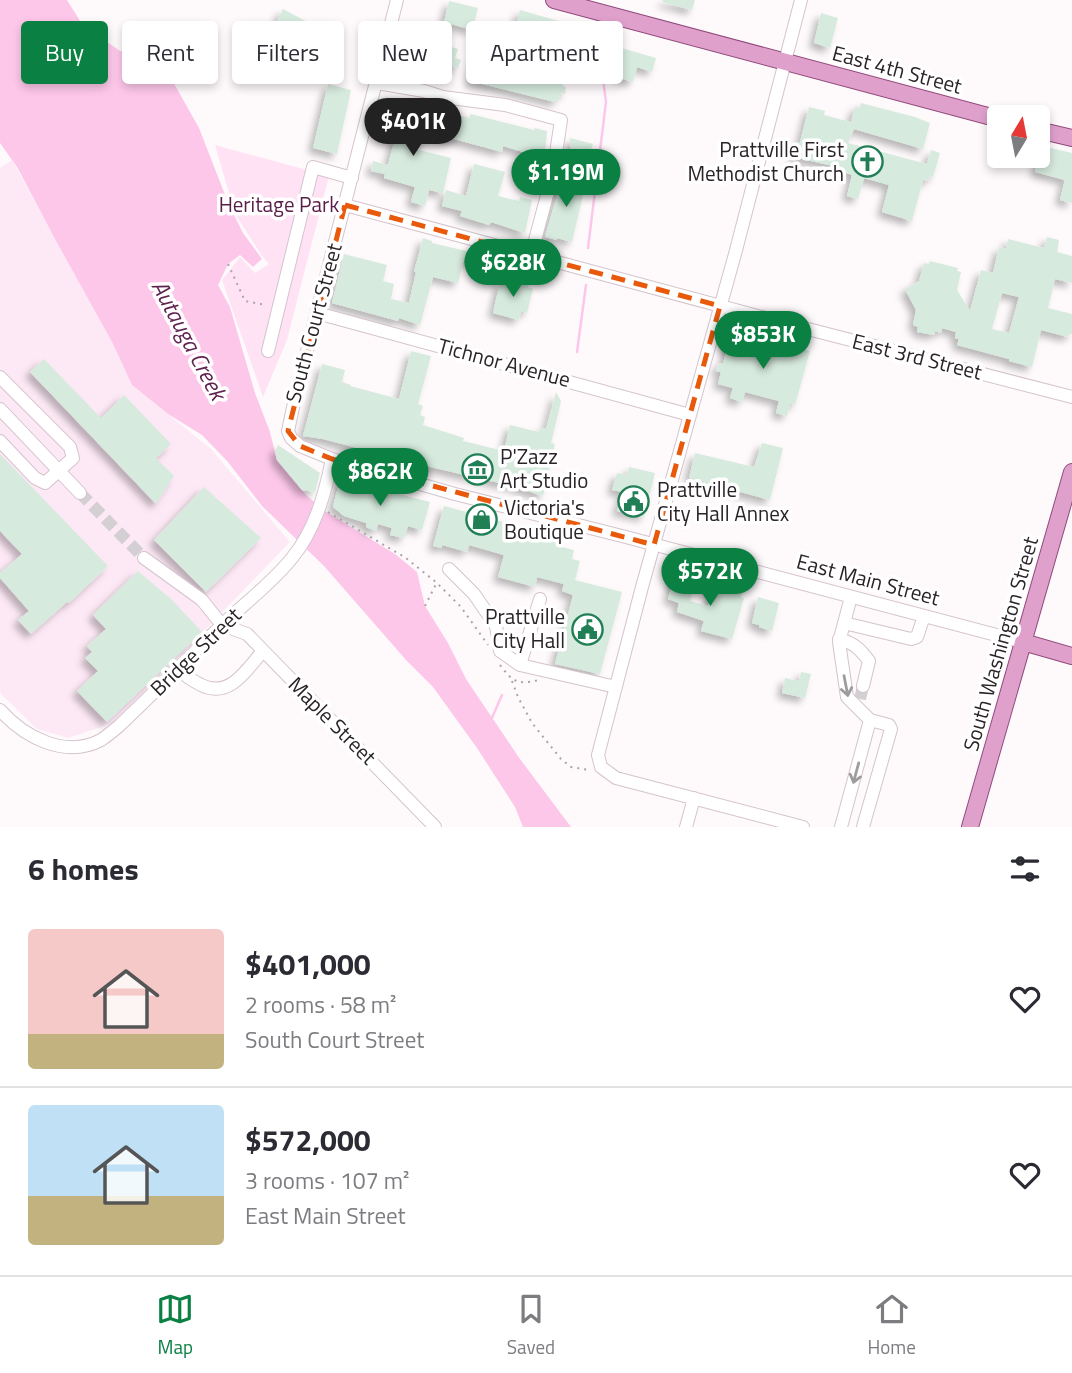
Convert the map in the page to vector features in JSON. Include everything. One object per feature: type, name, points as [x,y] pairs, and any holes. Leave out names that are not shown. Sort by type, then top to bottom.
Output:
[{"type":"main road","name":"East 4th Street","points":[[554,0],[987,116]]},
{"type":"main road","points":[[1050,133],[1072,138]]},
{"type":"main road","name":"South Washington Street","points":[[970,827],[1072,472]]},
{"type":"main road","name":"East Main Street","points":[[1023,642],[1072,656]]},
{"type":"street","name":"South Court Street","points":[[392,21],[397,0]]},
{"type":"street","points":[[802,0],[598,755],[601,767],[617,778],[803,827]]},
{"type":"street","name":"South Court Street","points":[[377,84],[288,430],[291,439],[299,446],[332,459],[654,545]]},
{"type":"street","points":[[383,84],[443,97],[505,105],[561,120],[553,173],[531,254]]},
{"type":"street","points":[[268,351],[313,167],[352,178]]},
{"type":"street","name":"East 3rd Street","points":[[345,205],[1072,397]]},
{"type":"street","name":"Tichnor Avenue","points":[[317,313],[690,415]]},
{"type":"street","points":[[0,377],[70,447],[73,458],[45,482],[35,478],[0,441]]},
{"type":"street","points":[[0,409],[80,493]]},
{"type":"street","name":"Bridge Street","points":[[0,710],[20,728],[40,740],[64,747],[101,740],[119,726],[276,575],[299,548],[324,509],[332,459]]},
{"type":"street","name":"East Main Street","points":[[654,545],[1023,642]]},
{"type":"street","points":[[144,558],[202,600],[222,625]]},
{"type":"street","points":[[449,569],[474,594],[496,626],[500,651],[520,665],[616,687]]},
{"type":"street","points":[[851,597],[839,639],[847,697],[860,697]]},
{"type":"street","points":[[520,665],[540,599]]},
{"type":"street","points":[[844,623],[911,639],[917,637],[924,616]]},
{"type":"street","name":"Maple Street","points":[[222,625],[247,634],[435,827]]},
{"type":"street","points":[[839,639],[853,643],[869,661],[860,697],[870,720],[841,827]]},
{"type":"street","points":[[179,669],[186,677],[208,688],[221,690],[232,684],[263,651]]},
{"type":"street","points":[[863,827],[891,729],[890,725],[870,720]]},
{"type":"street","points":[[686,827],[694,799]]},
{"type":"street","points":[[417,807],[425,827]]},
{"type":"path","points":[[228,264],[245,301],[278,307]]},
{"type":"path","points":[[324,509],[406,558],[437,583],[425,606]]},
{"type":"path","points":[[512,680],[532,723],[561,759],[571,767],[592,770]]},
{"type":"highlighted area","points":[[345,205],[720,306],[654,545],[332,459],[300,446],[288,431]]},
{"type":"shaded area","points":[[12,160],[112,342],[132,385],[211,449],[290,542],[116,722],[68,738],[37,729],[0,692],[0,168]]},
{"type":"green space","name":"Heritage Park","points":[[215,145],[329,176],[287,340],[263,397],[222,280],[240,257],[255,273],[269,264],[235,214]]},
{"type":"water","name":"Autauga Creek","points":[[0,0],[67,0],[80,21],[21,21],[21,84],[108,84],[108,42],[122,51],[122,84],[174,84],[199,128],[243,233],[262,259],[253,267],[240,255],[228,264],[218,285],[230,307],[277,460],[306,495],[325,511],[395,554],[417,572],[425,606],[466,679],[520,759],[571,827],[523,827],[515,807],[433,687],[324,566],[262,506],[228,462],[202,435],[168,414],[132,385],[112,342],[17,167],[0,143]]},
{"type":"building","points":[[695,0],[692,10],[662,2]]},
{"type":"building","points":[[449,1],[478,8],[474,21],[466,21],[466,28],[452,24],[452,21],[444,21]]},
{"type":"building","points":[[283,9],[306,21],[277,21]]},
{"type":"building","points":[[520,10],[558,21],[517,21]]},
{"type":"building","points":[[821,13],[838,18],[830,48],[814,43]]},
{"type":"building","points":[[452,47],[458,49],[455,58],[461,60],[458,68],[452,66]]},
{"type":"building","points":[[623,48],[656,58],[652,72],[637,67],[633,82],[623,79]]},
{"type":"building","points":[[328,84],[351,90],[337,154],[313,148]]},
{"type":"building","points":[[482,84],[563,84],[566,87],[565,94],[560,93],[558,101]]},
{"type":"building","points":[[400,98],[421,103],[413,135],[418,137],[415,149],[451,158],[443,193],[429,190],[425,206],[411,202],[415,187],[384,178],[385,174],[371,171],[373,161],[388,165],[397,130],[393,129]]},
{"type":"building","name":"Prattville First Methodist Church","points":[[861,103],[930,123],[923,149],[854,129],[848,143],[927,164],[931,150],[940,153],[933,177],[930,176],[928,181],[923,180],[912,221],[882,212],[889,185],[864,178],[858,199],[847,196],[852,175],[838,170],[838,167],[793,157],[809,107],[825,111],[824,115],[851,122],[855,107],[860,108]]},
{"type":"building","points":[[449,113],[469,118],[471,114],[547,131],[543,158],[503,146],[502,152],[443,136]]},
{"type":"building","points":[[570,138],[593,144],[587,161],[569,156]]},
{"type":"building","points":[[1050,148],[1072,153],[1072,203],[1060,200],[1065,180],[1035,172],[1036,168],[1050,168]]},
{"type":"building","points":[[474,164],[505,172],[498,196],[519,201],[520,197],[532,200],[525,233],[460,216],[462,211],[442,206],[446,190],[466,196]]},
{"type":"building","points":[[564,171],[582,175],[577,193],[583,195],[572,242],[545,237]]},
{"type":"building","points":[[1047,237],[1059,240],[1057,252],[1072,256],[1072,283],[1055,279],[1048,308],[1072,314],[1072,334],[1068,337],[1041,330],[1032,367],[957,345],[959,339],[955,338],[956,332],[942,328],[941,333],[935,331],[934,335],[917,332],[918,327],[913,325],[916,310],[905,289],[919,281],[924,263],[929,264],[930,261],[958,268],[957,271],[961,272],[957,290],[970,311],[981,270],[993,273],[999,247],[1006,249],[1008,239],[1044,248]],"holes":[[[1002,293],[1019,297],[1009,333],[992,329]]]},
{"type":"building","points":[[423,238],[432,243],[479,254],[476,263],[464,259],[458,283],[433,277],[420,325],[332,303],[344,254],[387,265],[383,281],[394,284],[391,299],[409,303]]},
{"type":"building","points":[[522,276],[530,278],[528,287],[533,289],[527,313],[521,311],[519,320],[493,313],[500,282],[519,286]]},
{"type":"building","points":[[731,333],[790,350],[792,343],[810,351],[795,405],[790,403],[787,416],[776,413],[779,401],[745,392],[742,402],[730,398],[733,388],[718,384],[721,372],[716,371],[719,363],[723,364]]},
{"type":"building","points":[[411,351],[431,356],[418,404],[423,406],[420,415],[425,417],[423,425],[464,438],[463,441],[504,451],[510,425],[539,432],[541,428],[546,429],[556,392],[561,401],[551,443],[555,444],[543,496],[512,486],[303,436],[322,364],[345,370],[342,382],[350,386],[399,399]]},
{"type":"building","points":[[44,359],[101,418],[124,395],[171,444],[156,458],[174,476],[156,504],[30,372]]},
{"type":"building","points":[[762,443],[783,448],[770,500],[689,478],[695,453],[754,467]]},
{"type":"building","points":[[278,445],[320,473],[315,492],[302,490],[277,460],[275,451]]},
{"type":"building","points":[[0,454],[108,566],[31,634],[18,620],[29,611],[0,578],[0,573],[22,554],[0,531]]},
{"type":"building","name":"Prattville City Hall Annex","points":[[629,467],[655,473],[644,517],[617,511],[623,492],[612,490],[617,473],[627,475]]},
{"type":"building","points":[[340,479],[430,502],[422,530],[408,526],[404,538],[390,535],[392,528],[378,524],[376,531],[366,527],[366,523],[344,516],[333,507]]},
{"type":"building","points":[[204,487],[261,538],[206,592],[154,540]]},
{"type":"building","points":[[444,506],[564,538],[562,547],[574,550],[572,559],[580,561],[575,580],[622,592],[600,674],[555,664],[573,595],[562,591],[564,584],[537,577],[535,587],[498,577],[504,555],[469,545],[467,552],[442,545],[442,548],[433,546]]},
{"type":"building","points":[[138,571],[172,600],[202,632],[107,722],[77,691],[98,671],[85,658],[92,652],[87,646],[106,629],[93,615]]},
{"type":"building","points":[[674,578],[688,580],[687,583],[694,585],[690,601],[708,606],[715,585],[743,592],[741,597],[744,598],[732,639],[701,631],[704,621],[677,612],[679,603],[668,599]]},
{"type":"building","points":[[758,597],[779,603],[772,631],[752,623]]},
{"type":"building","points":[[801,672],[811,674],[805,698],[782,693],[785,678],[799,681]]},
{"type":"waterway","points":[[588,248],[606,102],[604,84]]},
{"type":"waterway","points":[[577,352],[586,285]]},
{"type":"waterway","points":[[491,720],[502,695]]},
{"type":"tunnel","points":[[80,493],[144,558]]},
{"type":"tunnel","points":[[860,699],[863,686]]},
{"type":"place","name":"Prattville First Methodist Church","points":[[867,162]]},
{"type":"place","name":"P'Zazz Art Studio","points":[[477,469]]},
{"type":"place","name":"Prattville City Hall Annex","points":[[634,502]]},
{"type":"place","name":"Victoria's Boutique","points":[[481,520]]},
{"type":"place","name":"Prattville City Hall","points":[[588,629]]}]
